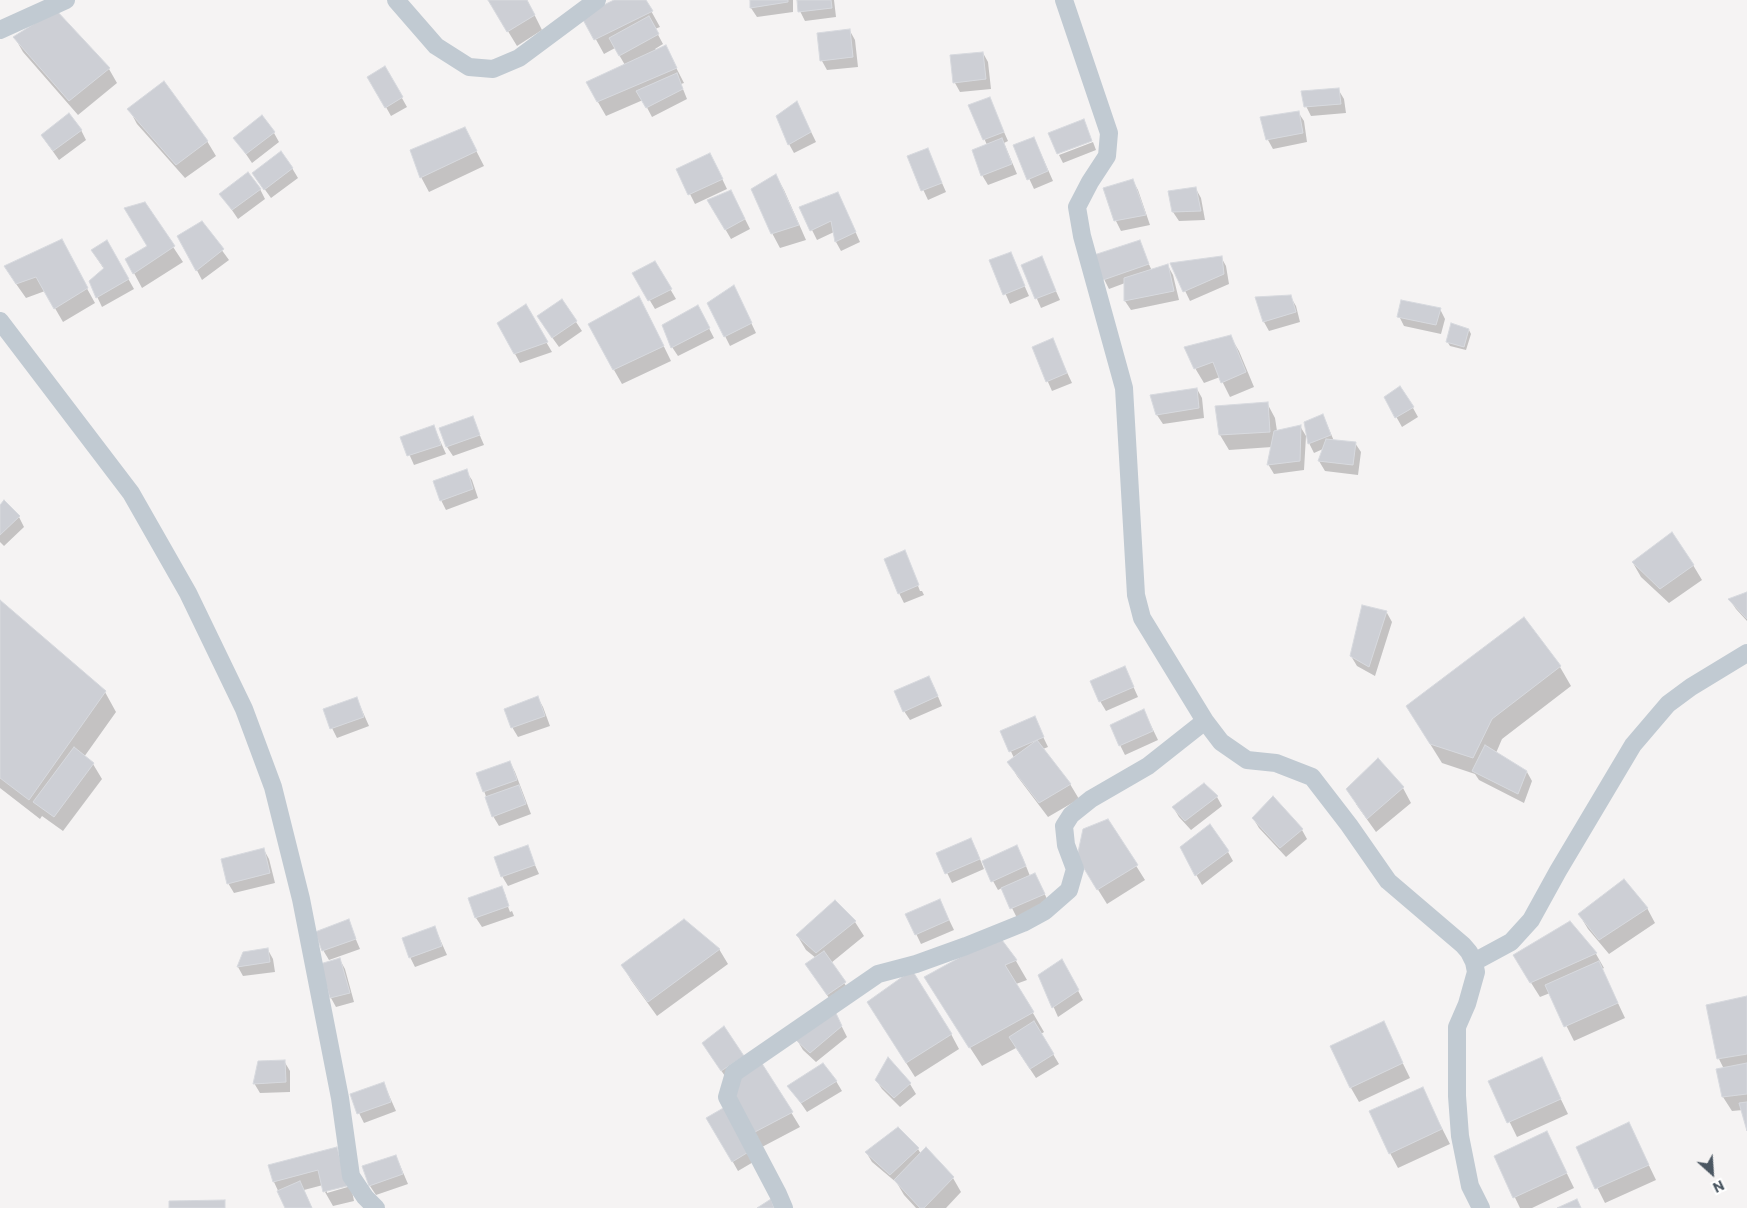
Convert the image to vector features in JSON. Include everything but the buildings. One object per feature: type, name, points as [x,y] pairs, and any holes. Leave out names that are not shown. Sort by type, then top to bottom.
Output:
[{"type":"street","points":[[0,30],[66,0]]},
{"type":"street","points":[[396,0],[436,46],[469,66],[493,68],[519,58],[597,0]]},
{"type":"street","points":[[1064,0],[1109,132],[1107,156],[1077,207],[1082,236],[1124,388],[1136,595],[1142,618],[1205,721],[1221,742],[1247,760],[1276,763],[1312,777],[1350,826],[1388,881],[1464,945],[1474,962],[1476,972],[1467,1004],[1457,1027],[1457,1096],[1460,1136],[1470,1186],[1481,1208]]},
{"type":"street","points":[[0,321],[130,493],[188,593],[244,710],[273,787],[301,899],[340,1098],[351,1176],[365,1197],[376,1208]]},
{"type":"street","points":[[1474,962],[1511,942],[1531,920],[1633,745],[1668,704],[1691,687],[1747,653]]},
{"type":"street","points":[[784,1208],[727,1097],[734,1074],[878,974],[916,964],[966,946],[1023,923],[1045,911],[1068,890],[1075,869],[1066,845],[1064,826],[1071,815],[1091,799],[1148,766],[1205,721]]}]
